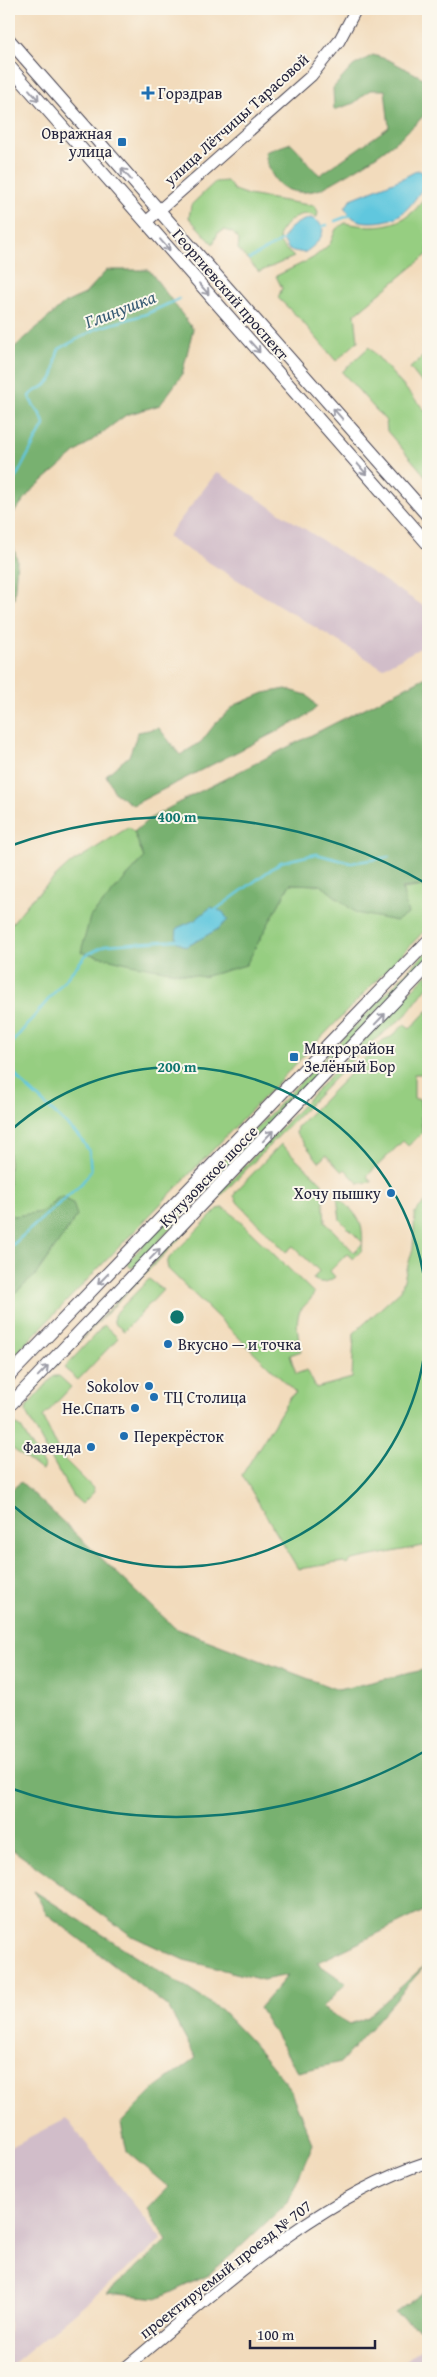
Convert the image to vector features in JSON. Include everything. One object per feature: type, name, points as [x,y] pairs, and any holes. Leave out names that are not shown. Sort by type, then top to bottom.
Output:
[{"type":"main road","name":"Георгиевский проспект","points":[[9,40],[428,516]]},
{"type":"main road","name":"Георгиевский проспект","points":[[9,66],[428,544]]},
{"type":"main road","name":"Кутузовское шоссе","points":[[9,1376],[428,941]]},
{"type":"main road","name":"Кутузовское шоссе","points":[[9,1406],[428,966]]},
{"type":"street","name":"улица Лётчицы Тарасовой","points":[[146,222],[311,76],[335,48],[356,9]]},
{"type":"street","name":"проектируемый проезд № 707","points":[[125,2368],[218,2291],[305,2223],[398,2172],[428,2162]]},
{"type":"shaded area","points":[[217,472],[428,609],[428,644],[382,668],[167,537]]},
{"type":"shaded area","points":[[66,2118],[162,2240],[9,2367],[9,2148]]},
{"type":"shaded area","points":[[428,2344],[428,2368],[395,2368]]},
{"type":"green space","points":[[373,55],[389,60],[425,79],[428,78],[428,111],[392,145],[350,173],[321,189],[299,192],[282,187],[271,173],[265,152],[291,143],[320,175],[389,127],[385,90],[370,90],[354,103],[334,110],[333,88],[353,66]]},
{"type":"green space","points":[[227,181],[234,190],[248,195],[315,206],[318,212],[317,217],[305,214],[295,217],[286,224],[279,234],[280,244],[294,257],[259,272],[238,249],[239,240],[233,233],[225,230],[218,233],[213,244],[189,218],[191,205],[215,182]]},
{"type":"green space","points":[[428,190],[428,254],[355,314],[358,341],[336,361],[301,320],[278,298],[282,288],[276,276],[313,258],[330,244],[336,229],[345,223],[370,226],[382,225],[394,223],[404,218],[422,202]]},
{"type":"green space","points":[[107,270],[149,270],[193,329],[182,375],[160,405],[126,415],[75,453],[31,491],[9,519],[9,352],[65,303],[85,294]]},
{"type":"green space","points":[[369,347],[428,414],[428,479],[387,431],[386,421],[342,372]]},
{"type":"green space","points":[[428,352],[428,376],[421,382],[410,368]]},
{"type":"green space","points":[[9,528],[17,560],[14,599],[9,601]]},
{"type":"green space","points":[[428,676],[428,883],[424,886],[402,888],[408,914],[396,921],[356,913],[321,885],[290,884],[246,965],[203,977],[136,965],[81,952],[90,917],[144,858],[134,832],[149,819]]},
{"type":"green space","points":[[286,689],[307,695],[317,707],[307,716],[133,805],[115,793],[106,775],[129,756],[138,732],[159,728],[180,755],[201,742],[215,724],[235,705],[264,693]]},
{"type":"green space","points":[[129,827],[134,832],[144,858],[90,917],[274,912],[290,884],[321,885],[338,898],[424,886],[428,900],[428,927],[9,1361],[9,927],[30,901],[67,866]]},
{"type":"green space","points":[[428,950],[428,958],[131,1268],[128,1265],[128,1261]]},
{"type":"green space","points":[[428,973],[428,986],[406,1015],[362,1050],[23,1400]]},
{"type":"green space","points":[[428,1010],[428,1067],[421,1074],[414,1074],[414,1099],[420,1099],[422,1133],[408,1146],[403,1141],[367,1176],[372,1182],[358,1183],[345,1169],[342,1172],[326,1155],[319,1162],[296,1133],[297,1127],[383,1040],[391,1037],[405,1024],[410,1029]]},
{"type":"green space","points":[[281,1144],[322,1183],[325,1222],[354,1252],[362,1244],[362,1250],[353,1259],[347,1254],[330,1271],[335,1277],[326,1282],[319,1282],[313,1279],[319,1271],[293,1246],[286,1252],[238,1203],[234,1196],[236,1191]]},
{"type":"green space","points":[[60,1196],[73,1203],[77,1216],[35,1276],[9,1298],[9,1214],[14,1216],[42,1212]]},
{"type":"green space","points":[[337,1196],[350,1208],[358,1219],[361,1225],[362,1242],[340,1220]]},
{"type":"green space","points":[[428,1199],[428,1545],[352,1560],[346,1564],[344,1562],[298,1569],[242,1475],[291,1396],[296,1393],[168,1269],[169,1258],[218,1209],[223,1208],[229,1211],[314,1293],[300,1310],[298,1317],[301,1351],[290,1355],[296,1374],[307,1370],[316,1388],[352,1378],[354,1333],[401,1290],[413,1248],[415,1212]]},
{"type":"green space","points":[[149,1279],[163,1290],[124,1331],[114,1323],[114,1315]]},
{"type":"green space","points":[[104,1325],[118,1338],[78,1380],[64,1368]]},
{"type":"green space","points":[[54,1376],[59,1376],[71,1387],[43,1417],[61,1456],[93,1488],[94,1492],[82,1504],[72,1495],[26,1413],[27,1406]]},
{"type":"green space","points":[[12,1422],[21,1428],[44,1466],[42,1471],[9,1446],[9,1424]]},
{"type":"green space","points":[[21,1482],[175,1628],[338,1690],[423,1670],[428,1676],[428,1909],[317,1963],[346,1983],[322,2008],[350,2024],[368,2017],[428,1962],[341,2062],[298,2072],[259,2008],[288,1975],[263,1980],[184,1960],[132,1936],[9,1847],[9,1492]]},
{"type":"green space","points":[[34,1891],[221,2010],[250,2040],[288,2085],[313,2144],[288,2202],[208,2275],[159,2298],[107,2293],[167,2241],[147,2209],[168,2187],[127,2152],[121,2123],[155,2088],[196,2058],[168,2007],[47,1914]]},
{"type":"green space","points":[[428,2289],[428,2334],[395,2313]]},
{"type":"water","points":[[418,170],[424,173],[426,183],[410,206],[398,216],[382,221],[363,222],[353,218],[345,208],[351,199],[401,179]]},
{"type":"water","points":[[311,218],[322,226],[323,231],[318,241],[304,253],[289,250],[283,240],[287,232],[298,223]]},
{"type":"water","points":[[211,907],[223,912],[228,920],[218,929],[186,947],[176,941],[177,928],[195,920]]},
{"type":"waterway","name":"Глинушка","points":[[335,221],[351,215]]},
{"type":"waterway","name":"Глинушка","points":[[319,227],[327,225]]},
{"type":"waterway","name":"Глинушка","points":[[249,259],[285,239]]},
{"type":"waterway","name":"Глинушка","points":[[9,490],[44,425],[42,417],[32,404],[29,396],[51,380],[59,349],[98,328],[146,314],[179,299]]},
{"type":"waterway","points":[[214,911],[281,862],[316,854],[351,863],[389,857]]},
{"type":"waterway","points":[[9,1054],[10,1045],[86,955],[106,945],[178,940]]},
{"type":"waterway","points":[[9,1064],[19,1080],[80,1137],[89,1151],[91,1171],[81,1184],[9,1248]]},
{"type":"place","name":"Горздрав","points":[[148,93]]},
{"type":"place","name":"Овражная улица","points":[[122,142]]},
{"type":"place","name":"Микрорайон Зелёный Бор","points":[[294,1057]]},
{"type":"place","name":"Хочу пышку","points":[[391,1193]]},
{"type":"place","name":"Вкусно — и точка","points":[[168,1344]]},
{"type":"place","name":"Sokolov","points":[[149,1386]]},
{"type":"place","name":"ТЦ Столица","points":[[154,1397]]},
{"type":"place","name":"Не.Спать","points":[[135,1408]]},
{"type":"place","name":"Перекрёсток","points":[[124,1436]]},
{"type":"place","name":"Фазенда","points":[[91,1447]]}]
